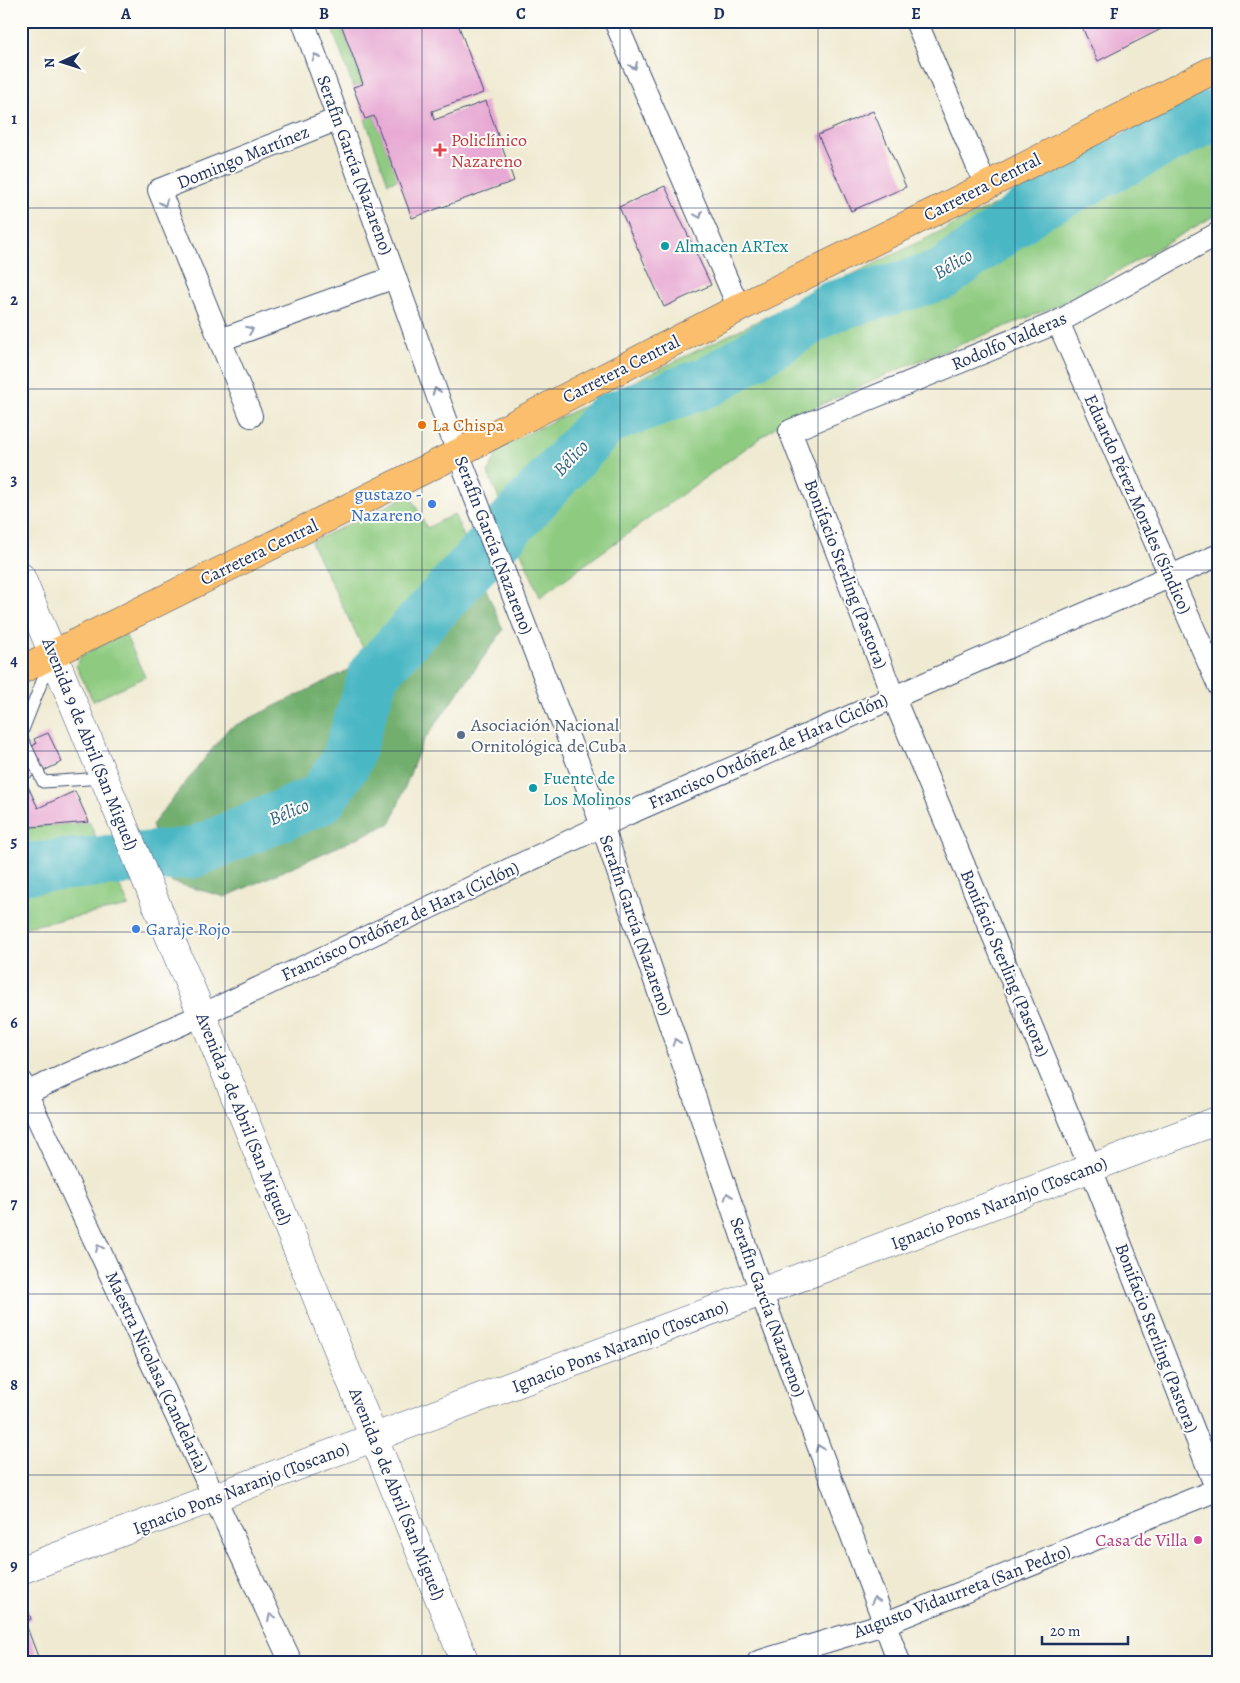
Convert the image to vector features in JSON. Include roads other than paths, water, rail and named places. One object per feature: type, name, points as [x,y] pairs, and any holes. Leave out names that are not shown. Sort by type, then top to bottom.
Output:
[{"type":"main road","name":"Carretera Central","points":[[21,670],[458,453],[739,308],[986,186],[1219,67]]},
{"type":"street","name":"Serafín García (Nazareno)","points":[[303,21],[458,453],[602,825],[761,1292],[899,1662]]},
{"type":"street","points":[[615,21],[739,308]]},
{"type":"street","points":[[916,21],[986,186]]},
{"type":"street","name":"Domingo Martínez","points":[[251,416],[159,190],[338,119]]},
{"type":"street","name":"Rodolfo Valderas","points":[[790,431],[1058,322],[1219,233]]},
{"type":"street","points":[[220,340],[395,277]]},
{"type":"street","name":"Eduardo Pérez Morales (Síndico)","points":[[1058,322],[1219,686]]},
{"type":"street","name":"Bonifacio Sterling (Pastora)","points":[[790,431],[894,696],[1091,1169],[1218,1491]]},
{"type":"street","name":"Francisco Ordóñez de Hara (Ciclón)","points":[[23,1090],[202,1015],[602,825],[1219,555]]},
{"type":"street","name":"Avenida 9 de Abril (San Miguel)","points":[[21,577],[202,1015],[465,1662]]},
{"type":"street","name":"Maestra Nicolasa (Candelaria)","points":[[23,1090],[216,1497],[291,1662]]},
{"type":"street","name":"Ignacio Pons Naranjo (Toscano)","points":[[21,1570],[1219,1120]]},
{"type":"street","name":"Augusto Vidaurreta (San Pedro)","points":[[758,1662],[884,1624],[1218,1491]]},
{"type":"lane","points":[[53,654],[21,736],[43,782],[104,778]]},
{"type":"waterway","name":"Bélico","points":[[21,869],[192,853],[321,799],[346,762],[374,673],[607,419],[710,381],[831,307],[942,275],[1035,207],[1219,112]]},
{"type":"place","name":"Policlínico Nazareno","points":[[440,150]]},
{"type":"place","name":"Almacen ARTex","points":[[665,246]]},
{"type":"place","name":"La Chispa","points":[[422,425]]},
{"type":"place","name":"gustazo - Nazareno","points":[[432,504]]},
{"type":"place","name":"Asociación Nacional Ornitológica de Cuba","points":[[461,735]]},
{"type":"place","name":"Fuente de Los Molinos","points":[[533,788]]},
{"type":"place","name":"Garaje Rojo","points":[[136,929]]},
{"type":"place","name":"Casa de Villa","points":[[1198,1540]]}]
